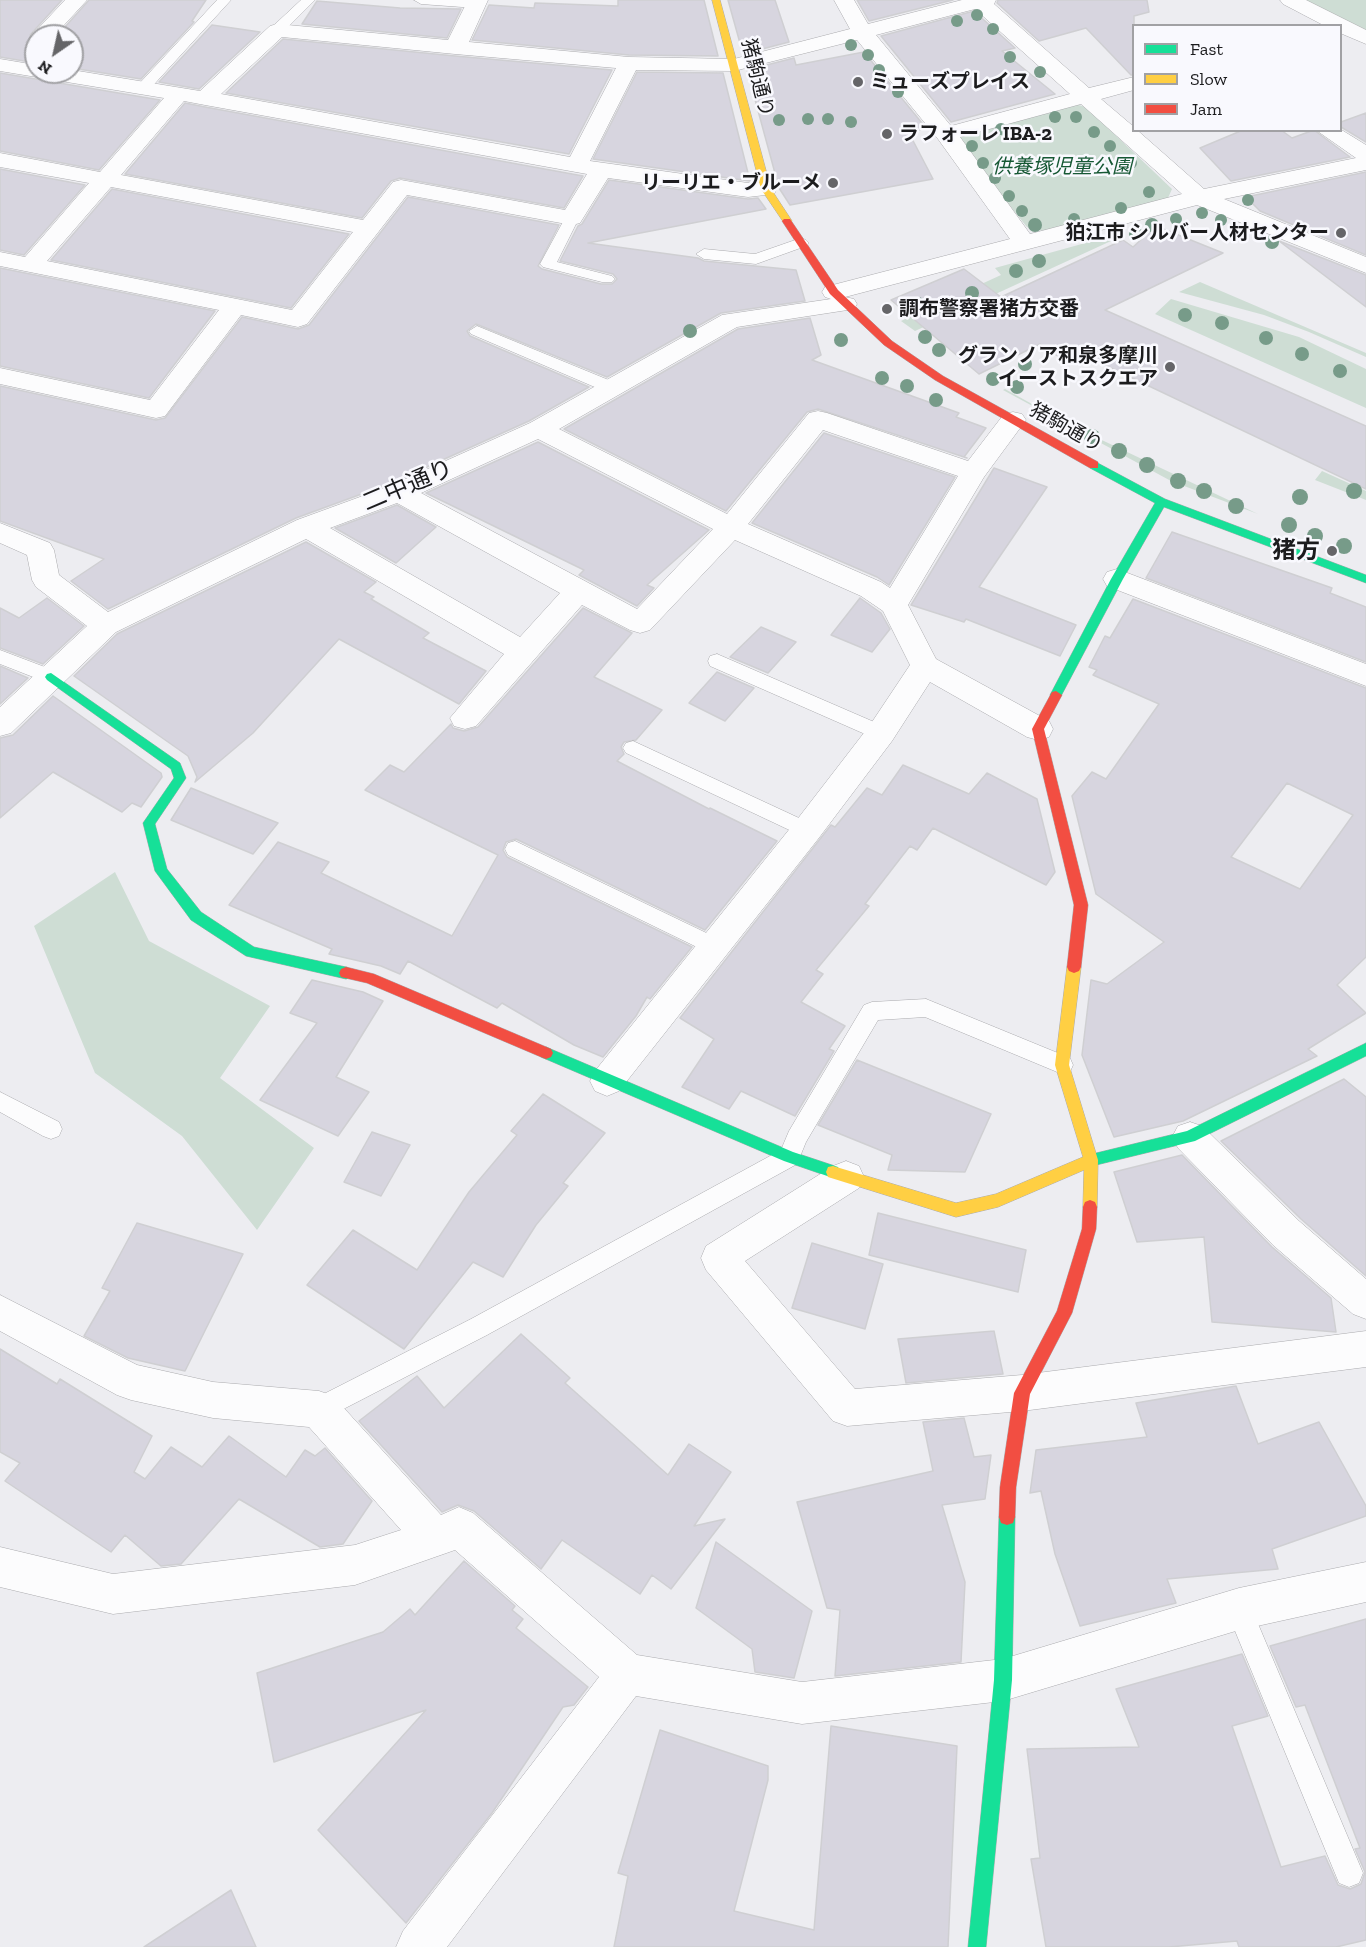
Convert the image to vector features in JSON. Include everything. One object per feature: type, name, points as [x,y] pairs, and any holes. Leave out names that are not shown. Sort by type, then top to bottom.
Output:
[{"type":"street","points":[[53,24],[76,0]]},
{"type":"street","name":"猪駒通り","points":[[716,0],[766,189],[840,298],[888,343],[939,378],[1161,502],[1366,579]]},
{"type":"street","points":[[844,0],[863,33],[946,134],[1025,243]]},
{"type":"street","points":[[1290,0],[1304,16],[1327,24]]},
{"type":"street","points":[[205,98],[277,30],[629,63],[734,65],[981,1],[1199,197],[1366,266]]},
{"type":"street","points":[[455,48],[477,2]]},
{"type":"street","points":[[1342,29],[1366,38]]},
{"type":"street","points":[[6,66],[24,52]]},
{"type":"street","points":[[577,165],[629,63]]},
{"type":"street","points":[[6,66],[24,69]]},
{"type":"street","points":[[84,78],[601,170],[748,190],[766,189]]},
{"type":"street","points":[[946,134],[1132,84]]},
{"type":"street","points":[[31,265],[179,94]]},
{"type":"street","points":[[1330,132],[1366,155]]},
{"type":"street","points":[[0,160],[369,228]]},
{"type":"street","name":"二中通り","points":[[0,724],[106,625],[307,527],[399,492],[539,429],[731,320],[840,298],[1025,243],[1199,197],[1366,163]]},
{"type":"street","points":[[0,259],[298,319],[401,187],[572,218],[601,170]]},
{"type":"street","points":[[0,376],[156,410],[235,306]]},
{"type":"street","points":[[399,492],[640,623],[731,527],[818,419],[974,472]]},
{"type":"street","points":[[894,605],[974,472],[1013,420]]},
{"type":"street","points":[[539,429],[731,527],[870,589],[894,605],[925,666],[1038,729]]},
{"type":"street","points":[[977,1947],[1003,1680],[1008,1487],[1022,1393],[1064,1313],[1089,1229],[1092,1160],[1062,1065],[1081,905],[1038,729],[1117,579],[1161,502]]},
{"type":"street","points":[[307,527],[523,652]]},
{"type":"street","points":[[0,532],[40,550],[45,580],[106,625]]},
{"type":"street","points":[[1117,579],[1366,675]]},
{"type":"street","points":[[465,718],[578,591]]},
{"type":"street","points":[[608,1081],[807,830],[881,733],[925,666]]},
{"type":"street","points":[[51,677],[176,766],[180,778],[149,823],[161,871],[196,916],[214,930],[259,955],[369,978],[789,1157],[846,1177],[956,1210],[998,1200],[1092,1160],[1190,1137],[1366,1049]]},
{"type":"street","points":[[1190,1137],[1286,1233],[1366,1302]]},
{"type":"street","points":[[846,1177],[719,1258],[847,1408],[1022,1393],[1366,1350]]},
{"type":"street","points":[[0,1312],[131,1382],[213,1400],[319,1409],[436,1539]]},
{"type":"street","points":[[0,1567],[113,1594],[355,1565],[436,1539],[459,1527],[627,1674],[802,1703],[1003,1680],[1239,1609],[1366,1582]]},
{"type":"street","points":[[419,1947],[627,1674]]},
{"type":"lane","points":[[143,88],[224,0]]},
{"type":"lane","points":[[277,30],[308,0]]},
{"type":"lane","points":[[421,0],[477,2]]},
{"type":"lane","points":[[572,218],[548,264],[607,279]]},
{"type":"lane","points":[[704,254],[756,259],[801,243]]},
{"type":"lane","points":[[477,331],[610,387]]},
{"type":"lane","points":[[0,657],[51,677]]},
{"type":"lane","points":[[717,661],[881,733]]},
{"type":"lane","points":[[633,748],[807,830]]},
{"type":"lane","points":[[515,849],[714,946]]},
{"type":"lane","points":[[319,1409],[478,1328],[789,1157],[797,1138],[872,1011],[926,1008],[1062,1065]]},
{"type":"lane","points":[[0,1101],[51,1129]]},
{"type":"lane","points":[[1239,1609],[1349,1873]]},
{"type":"green space","points":[[1302,0],[1366,0],[1366,32]]},
{"type":"green space","name":"供養塚児童公園","points":[[1075,104],[1086,107],[1172,189],[1168,198],[1043,231],[1027,227],[956,140],[963,134]]},
{"type":"green space","points":[[1107,237],[1111,241],[915,331],[901,321],[1001,275],[995,268]]},
{"type":"green space","points":[[1200,282],[1366,353],[1366,357],[1264,315],[1179,292]]},
{"type":"green space","points":[[1171,299],[1299,337],[1366,369],[1366,408],[1155,314]]},
{"type":"green space","points":[[1005,389],[1068,424],[1258,514],[1171,481],[1003,390]]},
{"type":"green space","points":[[1322,471],[1366,491],[1366,500],[1315,480]]},
{"type":"green space","points":[[115,872],[149,941],[270,1006],[220,1078],[314,1148],[257,1230],[182,1136],[95,1073],[34,926]]},
{"type":"building","points":[[0,0],[62,0],[40,24],[24,24],[24,61],[0,57]]},
{"type":"building","points":[[89,0],[206,0],[192,21],[194,22],[141,79],[84,70],[84,24],[68,24]]},
{"type":"building","points":[[618,0],[704,0],[718,56],[629,55],[472,40],[489,5],[534,8],[535,3],[618,6]]},
{"type":"building","points":[[728,0],[775,0],[789,42],[743,54]]},
{"type":"building","points":[[857,0],[953,0],[869,21]]},
{"type":"building","points":[[998,0],[1147,0],[1149,12],[1134,16],[1134,24],[1132,24],[1132,75],[1086,28],[1039,41],[997,3]]},
{"type":"building","points":[[317,1],[400,8],[461,9],[447,38],[302,24]]},
{"type":"building","points":[[974,11],[1015,48],[1002,51],[1055,94],[951,122],[881,36]]},
{"type":"building","points":[[212,25],[260,32],[199,89],[159,82]]},
{"type":"building","points":[[283,39],[612,70],[569,154],[226,93]]},
{"type":"building","points":[[864,52],[926,128],[909,133],[933,179],[790,205],[779,188],[747,70],[794,58],[796,65]]},
{"type":"building","points":[[637,72],[723,73],[750,181],[593,159]]},
{"type":"building","points":[[0,73],[24,77],[24,84],[65,84],[160,100],[99,170],[0,151]]},
{"type":"building","points":[[185,103],[583,176],[564,208],[400,178],[391,181],[362,218],[125,174]]},
{"type":"building","points":[[1366,113],[1366,142],[1342,128],[1342,122]]},
{"type":"building","points":[[1238,132],[1284,132],[1292,138],[1308,132],[1317,132],[1350,157],[1231,181],[1200,148]]},
{"type":"building","points":[[0,169],[85,185],[24,255],[0,250]]},
{"type":"building","points":[[1366,172],[1366,255],[1260,211],[1246,197]]},
{"type":"building","points":[[609,180],[748,199],[758,198],[766,209],[588,243],[698,258],[704,261],[796,270],[805,301],[721,313],[607,377],[476,324],[467,331],[470,336],[589,387],[529,421],[389,484],[296,518],[108,609],[71,581],[104,559],[0,521],[0,386],[156,420],[165,418],[242,317],[298,329],[309,325],[408,197],[559,225],[538,266],[601,284],[612,284],[617,279],[613,274],[560,261],[578,226],[582,224]]},
{"type":"building","points":[[112,189],[349,234],[291,308],[51,260]]},
{"type":"building","name":"グランノア和泉多摩川 イーストスクエア","points":[[1156,226],[1223,253],[1105,310],[1366,426],[1366,489],[1073,350],[1062,359],[1040,344],[979,374],[891,300],[964,269],[1001,297],[1123,240],[1133,247]]},
{"type":"building","points":[[1279,241],[1366,275],[1366,307]]},
{"type":"building","points":[[0,268],[215,311],[149,398],[0,366]]},
{"type":"building","points":[[810,318],[821,355],[812,360],[959,413],[956,417],[986,428],[964,457],[967,458],[818,409],[807,412],[726,511],[564,429],[738,329]]},
{"type":"building","points":[[824,433],[955,477],[889,585],[877,577],[752,523]]},
{"type":"building","points":[[538,442],[709,530],[647,585],[654,588],[637,606],[579,575],[584,570],[426,493]]},
{"type":"building","points":[[994,468],[1047,487],[979,587],[1076,625],[1060,656],[966,619],[964,622],[911,605]]},
{"type":"building","points":[[397,505],[436,527],[396,563],[335,528]]},
{"type":"building","points":[[1172,532],[1332,588],[1330,593],[1366,607],[1366,662],[1146,578]]},
{"type":"building","points":[[306,542],[376,582],[364,592],[374,597],[371,599],[429,633],[423,638],[486,671],[459,704],[339,639],[253,733],[195,782],[197,777],[188,756],[74,676],[117,634]]},
{"type":"building","points":[[47,598],[84,626],[43,664],[0,648],[0,608],[19,618]]},
{"type":"building","points":[[860,598],[881,613],[890,629],[872,652],[831,635]]},
{"type":"building","points":[[1133,599],[1366,688],[1366,957],[1337,985],[1366,1013],[1308,1049],[1317,1056],[1183,1121],[1114,1137],[1082,1055],[1091,980],[1107,984],[1164,942],[1096,894],[1072,796],[1092,772],[1106,779],[1159,704],[1093,675],[1097,670],[1089,667],[1105,636],[1110,638]],"holes":[[[1287,783],[1353,815],[1300,889],[1231,857]]]},
{"type":"building","points":[[583,608],[632,633],[594,677],[662,710],[636,740],[624,742],[621,747],[624,754],[617,761],[777,841],[705,930],[516,839],[506,842],[503,850],[507,857],[692,947],[650,999],[647,997],[636,1016],[603,1057],[574,1045],[502,1003],[497,1008],[408,961],[400,974],[381,966],[329,954],[332,949],[229,905],[278,842],[329,862],[321,873],[452,936],[498,855],[365,790],[390,765],[404,772],[451,724],[453,728],[464,731],[478,727]]},
{"type":"building","points":[[761,627],[796,642],[768,673],[730,657]]},
{"type":"building","points":[[0,666],[28,678],[0,704]]},
{"type":"building","points":[[717,672],[754,688],[725,721],[689,703]]},
{"type":"building","points":[[53,696],[161,773],[162,777],[141,807],[132,803],[122,812],[53,772],[0,818],[0,738],[13,735]]},
{"type":"building","points":[[903,765],[969,794],[987,773],[1037,799],[1055,872],[1046,885],[933,828],[917,850],[910,846],[865,904],[869,906],[816,970],[823,974],[801,1002],[845,1026],[829,1049],[834,1051],[795,1116],[741,1091],[729,1109],[682,1087],[714,1039],[680,1018],[831,825],[835,827],[867,788],[882,795]]},
{"type":"building","points":[[191,788],[278,823],[253,854],[171,820]]},
{"type":"building","points":[[312,980],[363,992],[383,1001],[336,1077],[369,1092],[338,1136],[260,1100],[317,1023],[290,1013]]},
{"type":"building","points":[[857,1060],[991,1114],[965,1172],[888,1170],[892,1155],[818,1125]]},
{"type":"building","points":[[1344,1079],[1366,1097],[1366,1276],[1301,1219],[1221,1141]]},
{"type":"building","points":[[543,1094],[605,1133],[563,1183],[568,1186],[536,1225],[503,1277],[473,1262],[404,1349],[307,1285],[353,1230],[417,1270],[469,1192],[517,1135],[511,1131]]},
{"type":"building","points":[[372,1132],[410,1145],[381,1196],[344,1182]]},
{"type":"building","points":[[1182,1155],[1272,1247],[1331,1298],[1336,1332],[1212,1322],[1204,1237],[1137,1242],[1114,1172]]},
{"type":"building","points":[[878,1213],[1026,1250],[1018,1292],[869,1255]]},
{"type":"building","points":[[137,1223],[243,1254],[185,1371],[128,1358],[84,1336],[110,1291],[102,1288]]},
{"type":"building","points":[[812,1243],[883,1264],[865,1329],[792,1308]]},
{"type":"building","points":[[994,1331],[1003,1374],[906,1383],[898,1339]]},
{"type":"building","points":[[521,1334],[570,1378],[565,1383],[668,1475],[689,1444],[731,1472],[694,1526],[725,1519],[671,1589],[652,1575],[640,1594],[562,1540],[541,1569],[474,1511],[458,1505],[442,1512],[359,1421],[417,1376],[444,1408]]},
{"type":"building","points":[[0,1349],[57,1384],[60,1379],[152,1436],[134,1472],[145,1479],[171,1447],[202,1467],[229,1436],[286,1477],[305,1450],[315,1456],[325,1448],[372,1501],[343,1544],[320,1547],[239,1499],[181,1564],[161,1566],[125,1535],[111,1552],[5,1481],[20,1463],[0,1452]]},
{"type":"building","points":[[1236,1386],[1258,1444],[1319,1422],[1366,1506],[1366,1516],[1272,1549],[1278,1569],[1167,1579],[1176,1603],[1080,1626],[1055,1554],[1041,1491],[1030,1493],[1036,1450],[1147,1437],[1136,1403]]},
{"type":"building","points":[[964,1418],[974,1457],[991,1455],[985,1499],[942,1505],[965,1582],[961,1662],[835,1676],[840,1610],[827,1608],[797,1502],[933,1471],[923,1422]]},
{"type":"building","points":[[716,1542],[812,1611],[794,1678],[755,1672],[752,1649],[696,1608]]},
{"type":"building","points":[[464,1561],[515,1606],[512,1610],[523,1619],[516,1628],[588,1687],[574,1705],[563,1707],[492,1813],[406,1923],[318,1830],[426,1710],[274,1762],[257,1673],[383,1632],[410,1609],[415,1615]]},
{"type":"building","points":[[1366,1619],[1366,1940],[1336,1947],[1239,1947],[1237,1941],[1169,1947],[1046,1947],[1031,1859],[1040,1858],[1027,1749],[1139,1747],[1116,1689],[1242,1654],[1268,1716],[1232,1726],[1281,1867],[1325,1856],[1338,1885],[1350,1889],[1361,1884],[1365,1872],[1355,1849],[1360,1848],[1305,1705],[1296,1707],[1270,1646]]},
{"type":"building","points":[[831,1726],[957,1746],[948,1947],[614,1947],[628,1876],[618,1873],[660,1730],[768,1766],[768,1780],[734,1911],[814,1930]]},
{"type":"building","points":[[231,1890],[256,1947],[144,1947]]},
{"type":"traffic: fast","points":[[1094,465],[1161,502],[1366,579]]},
{"type":"traffic: fast","points":[[1056,695],[1117,579],[1161,502]]},
{"type":"traffic: fast","points":[[51,677],[176,766],[180,778],[149,823],[161,871],[196,916],[251,952],[346,973]]},
{"type":"traffic: fast","points":[[1088,1161],[1190,1137],[1366,1049]]},
{"type":"traffic: fast","points":[[546,1053],[789,1157],[833,1172]]},
{"type":"traffic: fast","points":[[977,1947],[1003,1680],[1007,1517]]},
{"type":"traffic: slow","points":[[716,0],[766,189],[787,221]]},
{"type":"traffic: slow","points":[[1074,967],[1062,1065],[1091,1160],[1090,1207]]},
{"type":"traffic: slow","points":[[833,1172],[956,1210],[998,1200],[1088,1161]]},
{"type":"traffic: jam","points":[[787,221],[834,292],[888,343],[939,378],[1094,465]]},
{"type":"traffic: jam","points":[[1056,695],[1038,729],[1081,905],[1074,967]]},
{"type":"traffic: jam","points":[[346,973],[369,978],[546,1053]]},
{"type":"traffic: jam","points":[[1007,1517],[1008,1487],[1022,1393],[1064,1313],[1089,1229],[1090,1207]]},
{"type":"place","name":"ミューズプレイス","points":[[858,82]]},
{"type":"place","name":"ラフォーレ IBA-2","points":[[887,134]]},
{"type":"place","name":"リーリエ・ブルーメ","points":[[833,183]]},
{"type":"place","name":"狛江市 シルバー人材センター","points":[[1341,233]]},
{"type":"place","name":"調布警察署猪方交番","points":[[887,309]]},
{"type":"place","name":"グランノア和泉多摩川 イーストスクエア","points":[[1170,367]]},
{"type":"place","name":"猪方","points":[[1332,551]]}]
